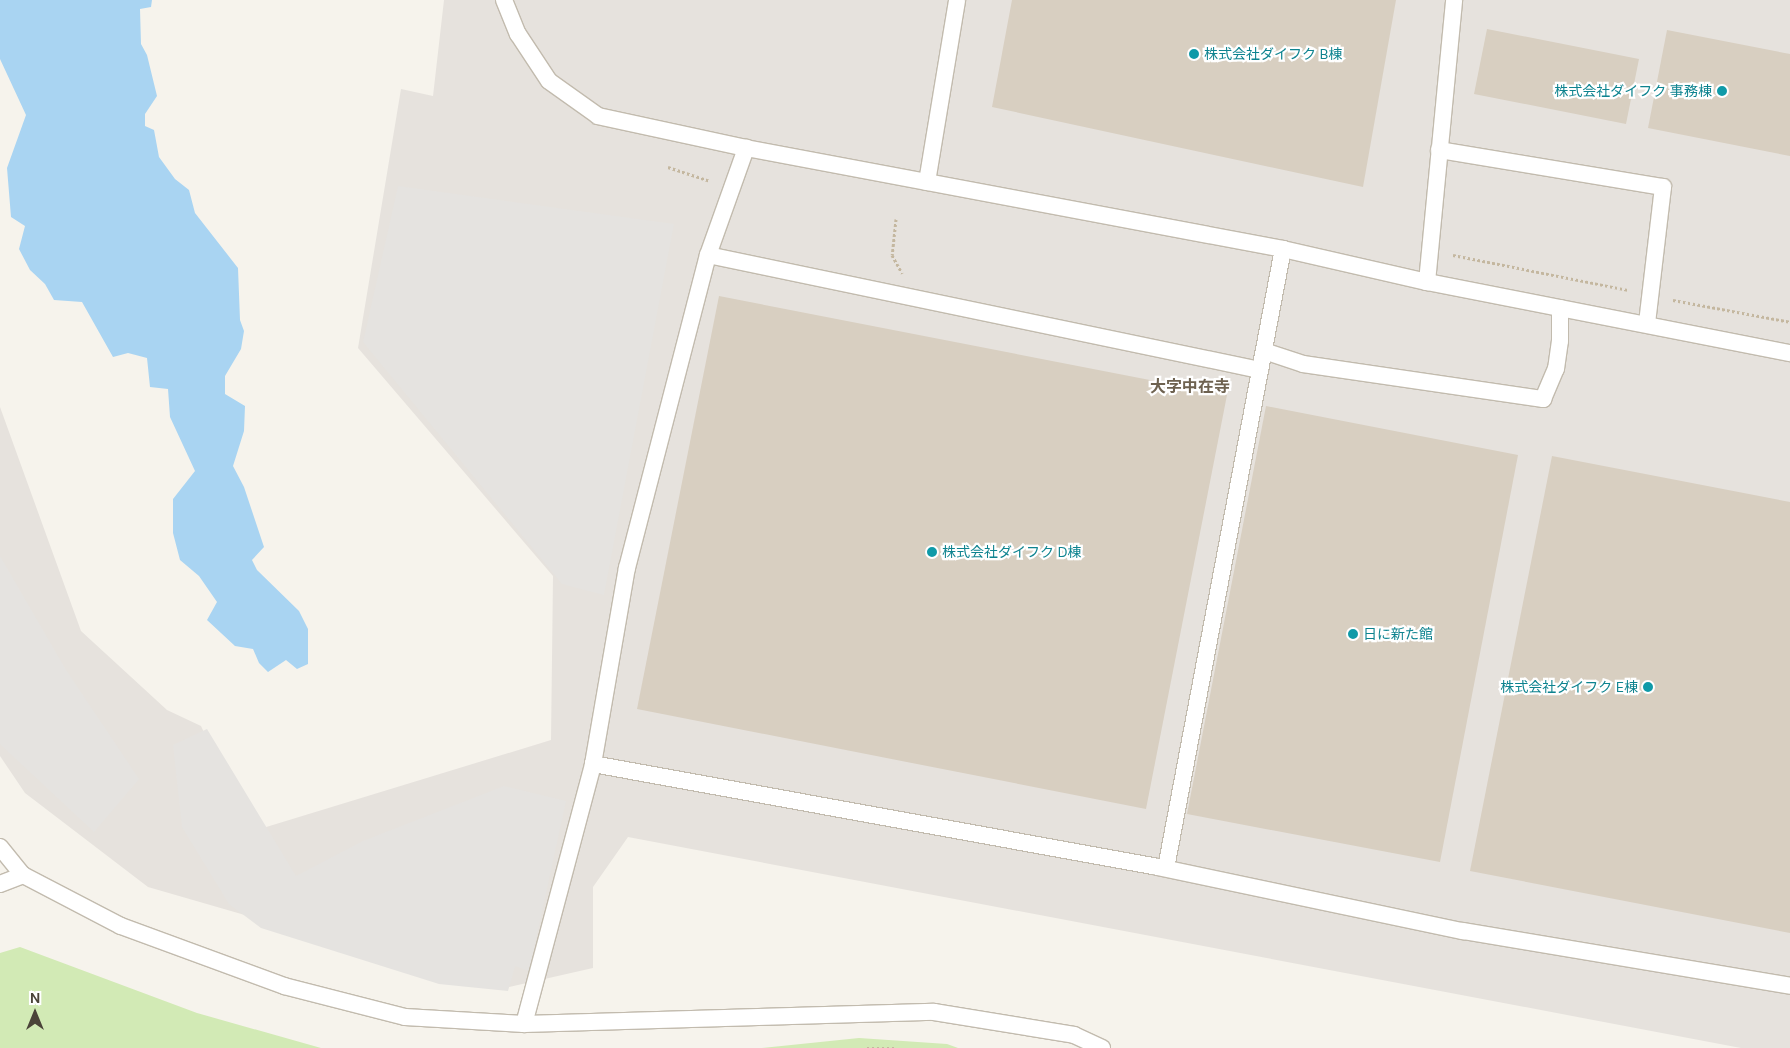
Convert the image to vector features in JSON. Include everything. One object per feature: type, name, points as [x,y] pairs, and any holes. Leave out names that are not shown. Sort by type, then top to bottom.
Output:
[{"type":"lane","points":[[504,0],[518,34],[549,82],[598,116],[746,148],[1283,249],[1427,282],[1790,353]]},
{"type":"lane","points":[[928,182],[957,0]]},
{"type":"lane","points":[[1427,282],[1454,0]]},
{"type":"lane","points":[[524,1024],[593,764],[627,568],[708,255],[746,148]]},
{"type":"lane","points":[[1439,150],[1663,187],[1647,324]]},
{"type":"lane","points":[[1166,868],[1283,249]]},
{"type":"lane","points":[[708,255],[1260,370]]},
{"type":"lane","points":[[1264,351],[1303,364],[1543,399],[1556,369],[1560,341],[1560,308]]},
{"type":"lane","points":[[593,764],[1166,868],[1463,931],[1790,986]]},
{"type":"lane","points":[[0,847],[23,875],[121,926],[284,986],[405,1018],[524,1024],[934,1012],[1074,1035],[1102,1048]]},
{"type":"lane","points":[[0,884],[23,875]]},
{"type":"path","points":[[668,167],[714,182]]},
{"type":"path","points":[[892,255],[896,219]]},
{"type":"path","points":[[1451,254],[1634,291]]},
{"type":"path","points":[[1666,298],[1790,322]]},
{"type":"path","points":[[867,1048],[895,1048]]},
{"type":"shaded area","points":[[444,0],[1790,0],[1790,1048],[1741,1048],[628,837],[593,887],[593,968],[500,989],[148,887],[25,793],[0,756],[0,407],[81,631],[167,710],[201,726],[250,832],[551,740],[553,576],[358,348],[401,89],[433,96]]},
{"type":"shaded area","points":[[398,186],[674,224],[604,595],[562,584],[363,342]]},
{"type":"shaded area","points":[[0,556],[66,670],[139,779],[94,832],[0,744]]},
{"type":"shaded area","points":[[207,729],[296,876],[363,841],[504,786],[566,801],[529,971],[515,966],[508,991],[439,984],[261,928],[229,904],[182,827],[173,745]]},
{"type":"green space","points":[[20,947],[197,1013],[321,1048],[0,1048],[0,953]]},
{"type":"green space","points":[[859,1038],[947,1044],[958,1048],[762,1048]]},
{"type":"water","points":[[0,0],[152,0],[151,7],[140,9],[141,44],[147,55],[157,96],[145,114],[145,126],[154,130],[159,157],[175,179],[189,190],[195,213],[238,268],[240,320],[244,331],[241,349],[225,376],[225,394],[245,406],[244,431],[233,466],[244,487],[264,547],[252,560],[257,570],[299,611],[308,629],[308,664],[297,669],[286,660],[268,672],[259,663],[253,649],[235,646],[207,620],[217,602],[199,576],[180,560],[173,533],[173,499],[195,471],[170,417],[168,389],[150,387],[147,358],[128,353],[113,357],[82,302],[54,300],[45,284],[30,270],[19,249],[25,226],[11,217],[7,168],[26,115],[0,59]]},
{"type":"building","name":"株式会社ダイフク B棟","points":[[1012,0],[1396,0],[1363,187],[992,107]]},
{"type":"building","points":[[1487,29],[1639,59],[1626,124],[1474,94]]},
{"type":"building","name":"株式会社ダイフク 事務棟","points":[[1667,30],[1790,54],[1790,156],[1648,128]]},
{"type":"building","name":"株式会社ダイフク D棟","points":[[719,296],[1227,395],[1146,809],[637,709]]},
{"type":"building","name":"日に新た館","points":[[1266,406],[1518,455],[1440,862],[1187,814]]},
{"type":"building","name":"株式会社ダイフク E棟","points":[[1552,456],[1790,502],[1790,933],[1470,871]]},
{"type":"place","name":"株式会社ダイフク B棟","points":[[1194,54]]},
{"type":"place","name":"株式会社ダイフク 事務棟","points":[[1722,91]]},
{"type":"place","name":"株式会社ダイフク D棟","points":[[932,552]]},
{"type":"place","name":"日に新た館","points":[[1353,634]]},
{"type":"place","name":"株式会社ダイフク E棟","points":[[1648,687]]},
{"type":"district","name":"大字中在寺","points":[[1190,387]]}]
